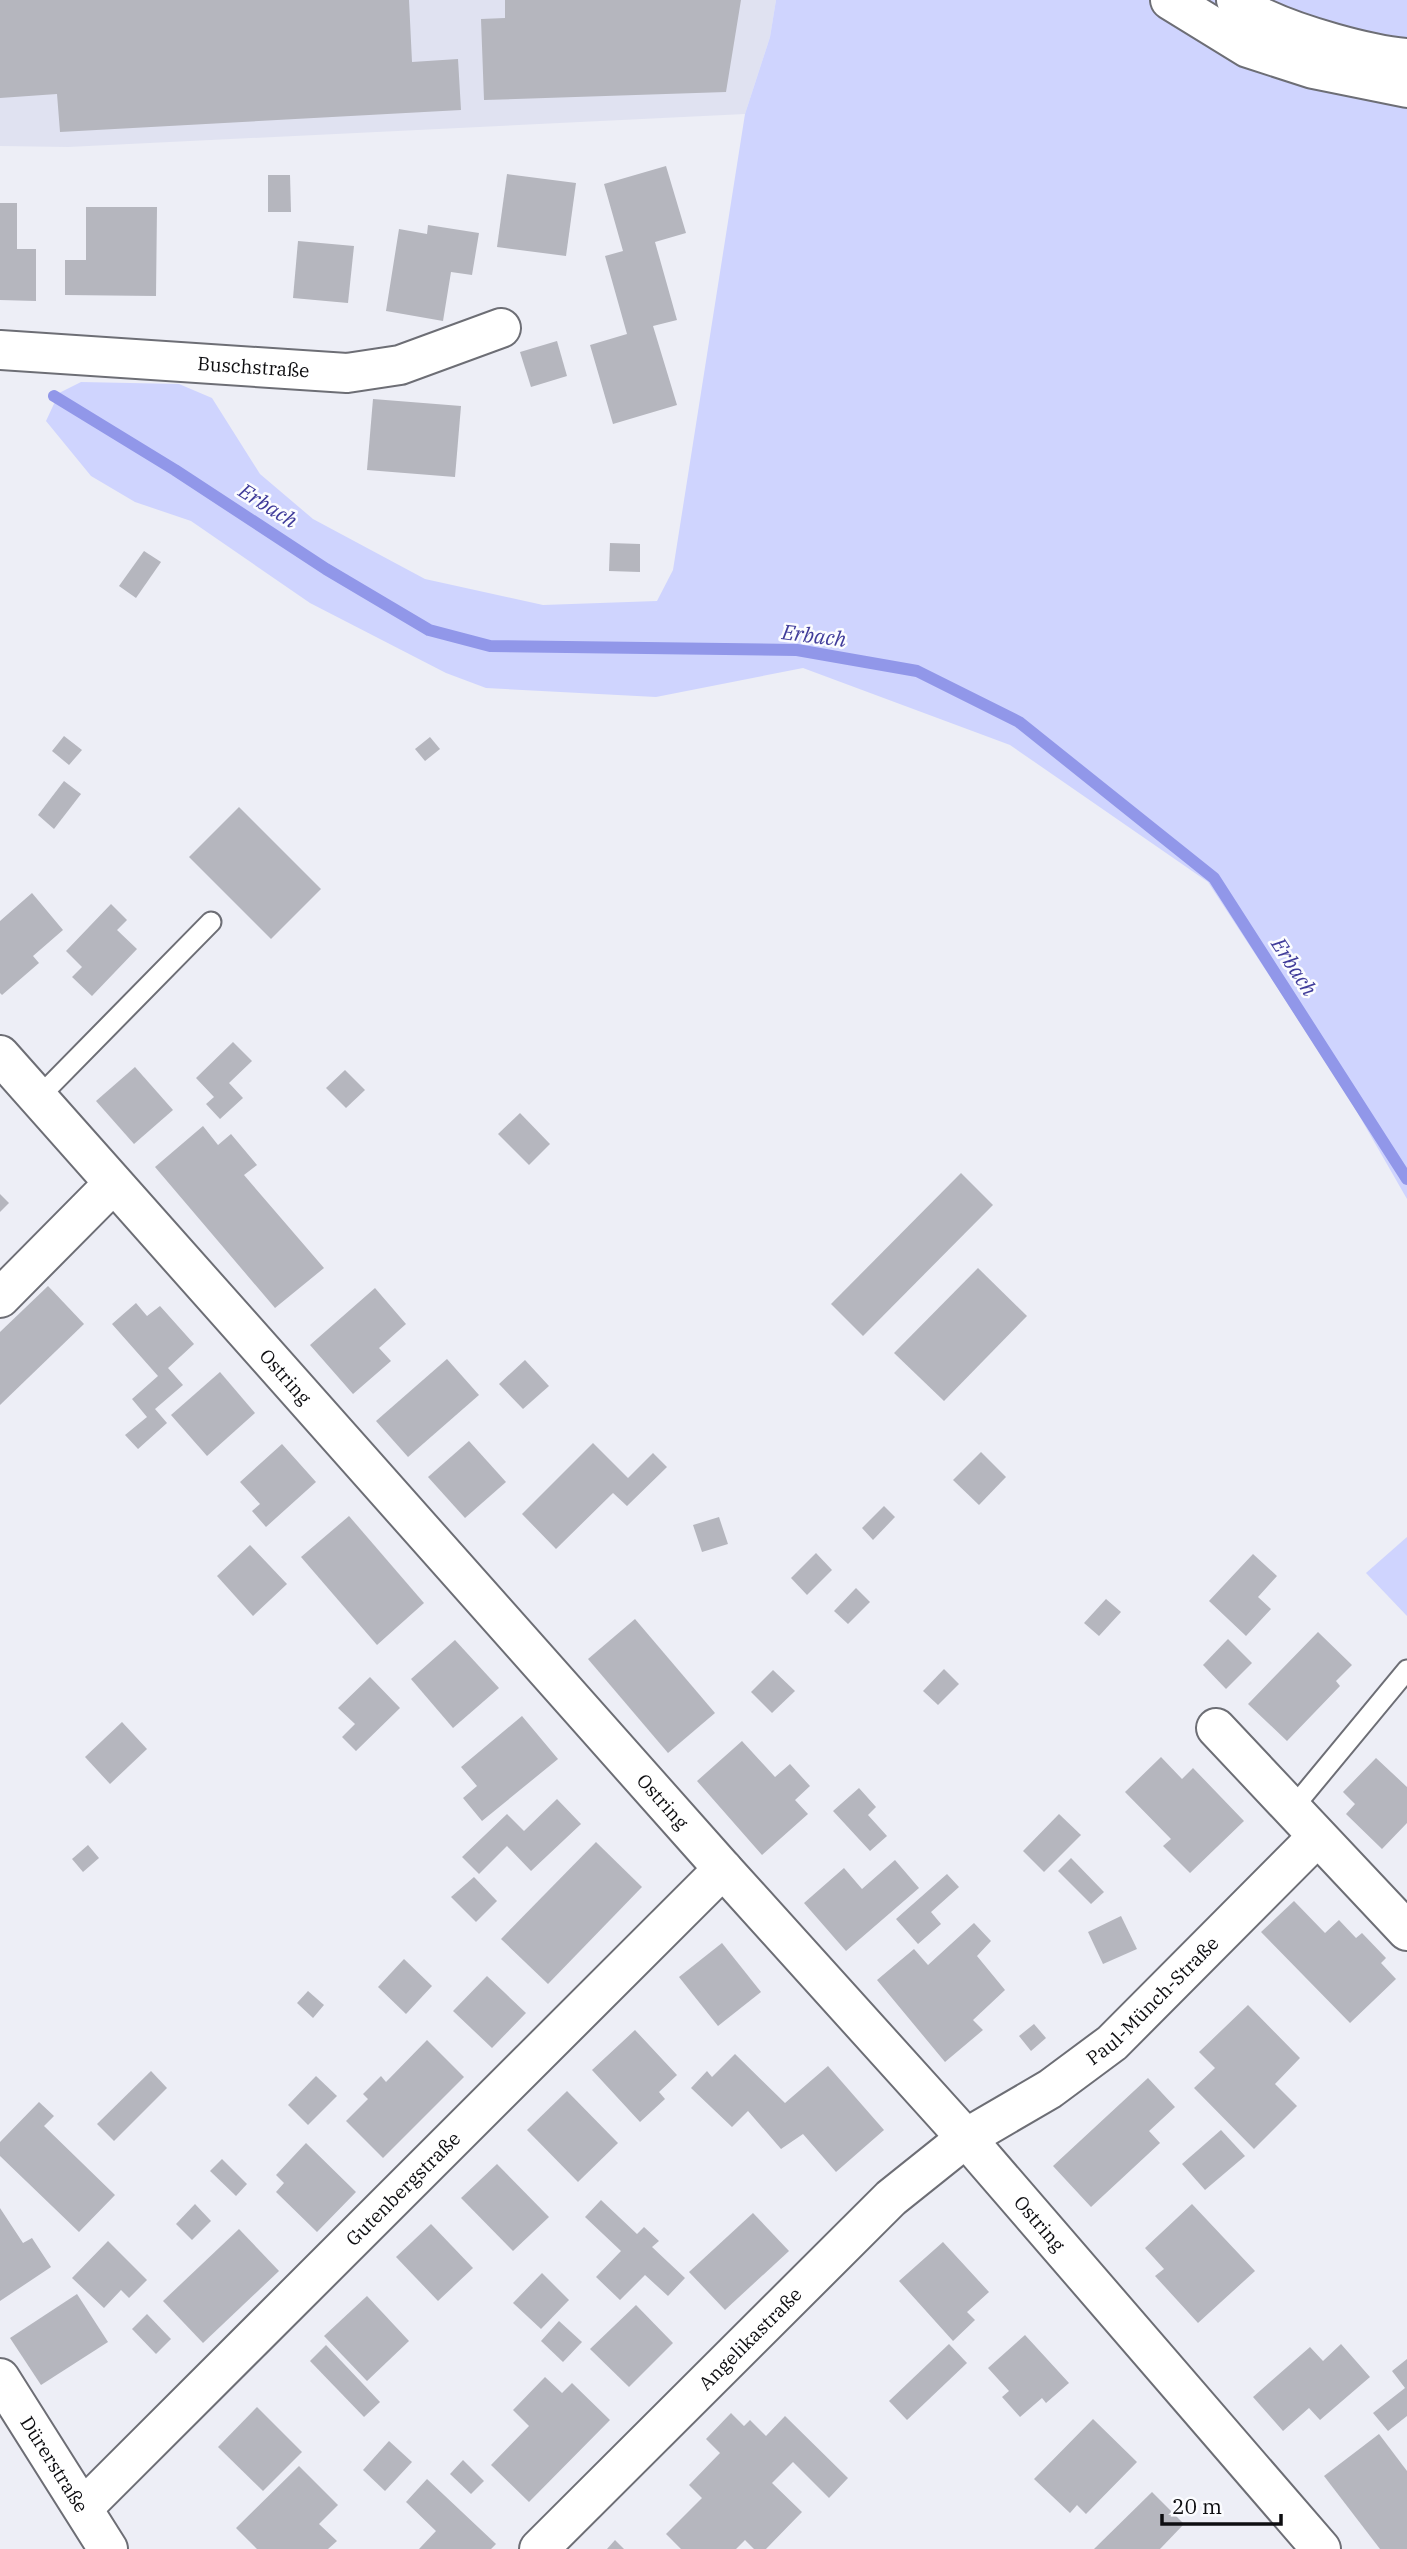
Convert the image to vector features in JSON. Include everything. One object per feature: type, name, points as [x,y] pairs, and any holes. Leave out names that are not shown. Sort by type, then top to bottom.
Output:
[{"type":"street","points":[[1170,0],[1248,48],[1313,69],[1407,88]]},
{"type":"street","points":[[1236,0],[1262,18],[1320,38],[1393,57],[1407,58]]},
{"type":"street","name":"Buschstraße","points":[[0,350],[347,373],[400,365],[500,328]]},
{"type":"street","name":"Ostring","points":[[0,1055],[723,1869],[966,2138],[1321,2549]]},
{"type":"street","points":[[0,1298],[113,1185]]},
{"type":"street","points":[[1216,1728],[1407,1931]]},
{"type":"street","name":"Paul-Münch-Straße","points":[[966,2138],[1050,2089],[1112,2043],[1305,1823]]},
{"type":"street","name":"Gutenbergstraße","points":[[83,2508],[723,1869]]},
{"type":"street","name":"Angelikastraße","points":[[539,2549],[891,2198],[966,2138]]},
{"type":"street","name":"Dürerstraße","points":[[0,2378],[108,2549]]},
{"type":"lane","points":[[38,1098],[211,922]]},
{"type":"lane","name":"Paul-Münch-Straße","points":[[1305,1823],[1407,1670]]},
{"type":"shaded area","points":[[0,0],[776,0],[770,37],[745,114],[68,147],[0,146]]},
{"type":"shaded area","points":[[776,0],[1407,0],[1407,1199],[1345,1091],[1208,882],[1010,745],[803,668],[656,697],[486,688],[446,673],[310,603],[191,521],[135,502],[91,476],[46,421],[59,393],[81,382],[179,384],[212,398],[260,474],[313,519],[425,579],[543,605],[657,601],[673,570],[745,114],[770,37]]},
{"type":"shaded area","points":[[1407,1537],[1407,1616],[1366,1573]]},
{"type":"building","points":[[0,0],[409,0],[412,62],[458,59],[461,110],[60,132],[57,94],[0,98]]},
{"type":"building","points":[[505,0],[741,0],[726,92],[484,100],[481,19],[505,18]]},
{"type":"building","points":[[666,166],[686,233],[655,242],[677,320],[653,326],[677,405],[613,424],[590,345],[627,334],[605,256],[623,251],[604,184]]},
{"type":"building","points":[[507,174],[576,183],[566,256],[497,247]]},
{"type":"building","points":[[268,175],[290,175],[291,212],[268,212]]},
{"type":"building","points":[[0,203],[17,203],[17,249],[36,249],[36,301],[0,300]]},
{"type":"building","points":[[86,207],[157,207],[156,296],[65,295],[65,260],[86,260]]},
{"type":"building","points":[[428,225],[479,233],[472,275],[451,272],[443,321],[386,311],[399,229],[427,234]]},
{"type":"building","points":[[298,241],[354,246],[348,303],[293,298]]},
{"type":"building","points":[[557,341],[567,376],[531,387],[520,352]]},
{"type":"building","points":[[373,399],[461,406],[455,477],[367,470]]},
{"type":"building","points":[[610,543],[640,544],[640,572],[609,571]]},
{"type":"building","points":[[144,551],[161,562],[136,598],[119,586]]},
{"type":"building","points":[[64,736],[82,750],[69,765],[52,751]]},
{"type":"building","points":[[430,737],[440,749],[425,761],[415,749]]},
{"type":"building","points":[[64,781],[81,794],[54,829],[38,815]]},
{"type":"building","points":[[239,807],[321,889],[271,939],[189,857]]},
{"type":"building","points":[[32,893],[63,930],[33,956],[39,963],[2,995],[0,921]]},
{"type":"building","points":[[111,904],[127,920],[117,930],[137,949],[92,996],[72,977],[82,967],[66,951]]},
{"type":"building","points":[[233,1042],[252,1061],[229,1083],[243,1098],[220,1119],[206,1104],[214,1097],[196,1078]]},
{"type":"building","points":[[135,1067],[173,1110],[134,1144],[96,1101]]},
{"type":"building","points":[[345,1070],[365,1090],[346,1108],[326,1088]]},
{"type":"building","points":[[520,1113],[550,1144],[529,1165],[498,1134]]},
{"type":"building","points":[[203,1126],[218,1145],[231,1134],[257,1165],[244,1175],[324,1268],[275,1308],[155,1167]]},
{"type":"building","points":[[961,1173],[993,1205],[863,1336],[831,1304]]},
{"type":"building","points":[[0,1194],[9,1203],[0,1212]]},
{"type":"building","points":[[978,1268],[1027,1316],[944,1401],[894,1353]]},
{"type":"building","points":[[48,1286],[84,1324],[0,1405],[0,1332]]},
{"type":"building","points":[[375,1288],[406,1324],[379,1348],[391,1361],[353,1394],[310,1345]]},
{"type":"building","points":[[136,1303],[147,1316],[160,1306],[194,1344],[168,1368],[183,1385],[155,1409],[167,1423],[138,1449],[125,1435],[147,1417],[132,1399],[158,1376],[112,1324]]},
{"type":"building","points":[[447,1359],[479,1395],[408,1457],[376,1421]]},
{"type":"building","points":[[525,1360],[549,1386],[523,1409],[499,1384]]},
{"type":"building","points":[[220,1372],[255,1413],[207,1456],[171,1415]]},
{"type":"building","points":[[469,1441],[506,1482],[465,1518],[428,1477]]},
{"type":"building","points":[[593,1443],[628,1478],[653,1453],[667,1467],[627,1506],[613,1493],[556,1549],[522,1514]]},
{"type":"building","points":[[282,1444],[316,1482],[266,1527],[252,1511],[260,1504],[240,1482]]},
{"type":"building","points":[[981,1452],[1006,1477],[979,1505],[953,1480]]},
{"type":"building","points":[[884,1506],[895,1517],[873,1540],[862,1528]]},
{"type":"building","points":[[349,1516],[424,1603],[377,1645],[301,1557]]},
{"type":"building","points":[[719,1517],[728,1544],[702,1552],[693,1525]]},
{"type":"building","points":[[250,1545],[287,1584],[253,1616],[217,1576]]},
{"type":"building","points":[[816,1553],[832,1570],[807,1595],[791,1578]]},
{"type":"building","points":[[1253,1554],[1277,1576],[1258,1597],[1271,1609],[1246,1636],[1209,1601]]},
{"type":"building","points":[[856,1588],[870,1602],[848,1624],[834,1611]]},
{"type":"building","points":[[1106,1599],[1121,1612],[1099,1636],[1084,1623]]},
{"type":"building","points":[[635,1619],[715,1713],[668,1753],[588,1659]]},
{"type":"building","points":[[1318,1632],[1352,1665],[1336,1681],[1340,1686],[1287,1741],[1248,1704]]},
{"type":"building","points":[[1228,1639],[1252,1663],[1226,1689],[1203,1665]]},
{"type":"building","points":[[455,1640],[499,1688],[453,1728],[411,1679]]},
{"type":"building","points":[[944,1669],[959,1684],[938,1705],[923,1691]]},
{"type":"building","points":[[773,1670],[795,1691],[772,1713],[751,1692]]},
{"type":"building","points":[[370,1677],[400,1708],[356,1751],[342,1737],[355,1724],[338,1708]]},
{"type":"building","points":[[522,1716],[558,1759],[482,1821],[463,1798],[477,1786],[461,1767]]},
{"type":"building","points":[[122,1722],[147,1749],[110,1784],[85,1757]]},
{"type":"building","points":[[742,1741],[775,1777],[790,1764],[810,1786],[795,1800],[808,1814],[762,1855],[697,1781]]},
{"type":"building","points":[[1161,1757],[1182,1779],[1193,1768],[1244,1821],[1190,1873],[1163,1846],[1171,1839],[1125,1792]]},
{"type":"building","points":[[1376,1758],[1407,1787],[1407,1823],[1382,1849],[1346,1814],[1355,1804],[1343,1792]]},
{"type":"building","points":[[859,1788],[876,1807],[868,1815],[887,1836],[870,1851],[833,1811]]},
{"type":"building","points":[[557,1799],[581,1824],[531,1871],[507,1846],[479,1874],[462,1857],[507,1814],[524,1831]]},
{"type":"building","points":[[1059,1814],[1081,1835],[1044,1872],[1023,1851]]},
{"type":"building","points":[[596,1842],[642,1887],[548,1984],[501,1939]]},
{"type":"building","points":[[88,1845],[99,1858],[83,1872],[72,1859]]},
{"type":"building","points":[[1071,1858],[1104,1892],[1091,1904],[1058,1871]]},
{"type":"building","points":[[895,1860],[919,1888],[846,1951],[804,1903],[844,1868],[862,1889]]},
{"type":"building","points":[[947,1874],[959,1887],[931,1912],[941,1924],[918,1944],[896,1919]]},
{"type":"building","points":[[474,1877],[497,1901],[476,1922],[451,1897]]},
{"type":"building","points":[[1294,1901],[1325,1933],[1339,1920],[1356,1938],[1362,1933],[1386,1958],[1381,1963],[1396,1979],[1350,2023],[1261,1932]]},
{"type":"building","points":[[1121,1916],[1137,1949],[1103,1964],[1088,1932]]},
{"type":"building","points":[[974,1923],[991,1941],[977,1956],[1005,1990],[973,2020],[983,2030],[945,2062],[877,1980],[914,1949],[928,1965]]},
{"type":"building","points":[[722,1943],[761,1992],[718,2026],[679,1977]]},
{"type":"building","points":[[404,1959],[432,1986],[406,2014],[378,1987]]},
{"type":"building","points":[[487,1976],[526,2013],[492,2048],[453,2011]]},
{"type":"building","points":[[308,1991],[324,2005],[313,2018],[297,2003]]},
{"type":"building","points":[[1248,2005],[1300,2058],[1275,2084],[1297,2106],[1254,2149],[1194,2088],[1215,2068],[1199,2052]]},
{"type":"building","points":[[1034,2024],[1046,2038],[1031,2051],[1019,2036]]},
{"type":"building","points":[[635,2030],[677,2075],[659,2092],[665,2099],[640,2122],[592,2070]]},
{"type":"building","points":[[427,2040],[464,2077],[383,2158],[346,2121],[368,2099],[363,2094],[381,2076],[386,2082]]},
{"type":"building","points":[[735,2054],[785,2103],[828,2066],[884,2130],[836,2172],[803,2134],[781,2149],[748,2111],[732,2127],[691,2088],[707,2071],[712,2077]]},
{"type":"building","points":[[151,2071],[167,2088],[114,2141],[97,2124]]},
{"type":"building","points":[[316,2076],[337,2096],[308,2125],[288,2105]]},
{"type":"building","points":[[1148,2078],[1175,2107],[1149,2131],[1160,2143],[1091,2207],[1053,2166]]},
{"type":"building","points":[[567,2091],[618,2143],[578,2182],[527,2130]]},
{"type":"building","points":[[39,2102],[54,2116],[44,2126],[115,2195],[79,2232],[0,2156],[0,2142]]},
{"type":"building","points":[[1221,2130],[1245,2156],[1205,2190],[1182,2164]]},
{"type":"building","points":[[306,2143],[356,2192],[317,2232],[276,2192],[284,2183],[276,2175]]},
{"type":"building","points":[[222,2159],[247,2184],[236,2196],[210,2171]]},
{"type":"building","points":[[497,2164],[549,2217],[513,2251],[461,2198]]},
{"type":"building","points":[[601,2200],[637,2234],[644,2227],[659,2241],[652,2247],[685,2278],[668,2296],[645,2275],[620,2300],[596,2277],[621,2251],[585,2217]]},
{"type":"building","points":[[195,2204],[211,2221],[192,2240],[176,2224]]},
{"type":"building","points":[[1192,2204],[1255,2271],[1198,2323],[1155,2276],[1164,2269],[1145,2248]]},
{"type":"building","points":[[0,2208],[23,2243],[32,2238],[51,2267],[0,2301]]},
{"type":"building","points":[[753,2213],[789,2251],[725,2310],[689,2272]]},
{"type":"building","points":[[431,2224],[473,2268],[438,2301],[396,2257]]},
{"type":"building","points":[[239,2229],[279,2271],[203,2343],[163,2301]]},
{"type":"building","points":[[108,2241],[147,2280],[129,2298],[121,2290],[104,2308],[72,2278]]},
{"type":"building","points":[[943,2242],[989,2292],[967,2312],[975,2320],[953,2341],[899,2281]]},
{"type":"building","points":[[542,2273],[569,2300],[541,2329],[513,2303]]},
{"type":"building","points":[[77,2294],[108,2342],[41,2385],[10,2338]]},
{"type":"building","points":[[367,2296],[409,2341],[367,2381],[324,2336]]},
{"type":"building","points":[[636,2305],[673,2343],[629,2387],[590,2349]]},
{"type":"building","points":[[147,2314],[171,2339],[156,2354],[132,2329]]},
{"type":"building","points":[[559,2321],[582,2342],[563,2362],[541,2341]]},
{"type":"building","points":[[1025,2335],[1069,2383],[1046,2403],[1042,2398],[1020,2417],[1002,2397],[1009,2391],[988,2368]]},
{"type":"building","points":[[949,2344],[967,2363],[907,2420],[889,2401]]},
{"type":"building","points":[[1341,2344],[1370,2377],[1320,2420],[1309,2408],[1283,2431],[1253,2397],[1310,2347],[1323,2361]]},
{"type":"building","points":[[326,2345],[380,2402],[364,2417],[310,2361]]},
{"type":"building","points":[[1407,2359],[1407,2416],[1388,2431],[1373,2413],[1405,2388],[1392,2371]]},
{"type":"building","points":[[545,2377],[562,2393],[572,2383],[610,2420],[529,2502],[491,2465],[529,2426],[513,2410]]},
{"type":"building","points":[[257,2407],[302,2452],[263,2491],[218,2447]]},
{"type":"building","points":[[731,2413],[744,2426],[750,2420],[766,2436],[785,2416],[848,2478],[829,2498],[793,2462],[772,2483],[802,2512],[766,2549],[754,2549],[745,2540],[736,2549],[681,2549],[666,2534],[702,2498],[689,2485],[720,2453],[706,2439]]},
{"type":"building","points":[[1093,2419],[1137,2462],[1086,2514],[1077,2505],[1070,2513],[1034,2479]]},
{"type":"building","points":[[1379,2434],[1407,2471],[1407,2549],[1380,2549],[1324,2476]]},
{"type":"building","points":[[389,2441],[412,2462],[385,2491],[363,2470]]},
{"type":"building","points":[[463,2460],[484,2481],[471,2494],[450,2474]]},
{"type":"building","points":[[299,2466],[338,2505],[319,2524],[337,2541],[328,2549],[257,2549],[236,2528]]},
{"type":"building","points":[[427,2479],[496,2544],[491,2549],[419,2549],[436,2531],[406,2502]]},
{"type":"building","points":[[1152,2492],[1184,2524],[1160,2549],[1094,2549]]},
{"type":"building","points":[[615,2540],[624,2549],[607,2549]]},
{"type":"waterway","name":"Erbach","points":[[54,396],[175,470],[326,569],[429,630],[490,646],[797,650],[917,671],[1019,722],[1214,878],[1407,1179]]}]
